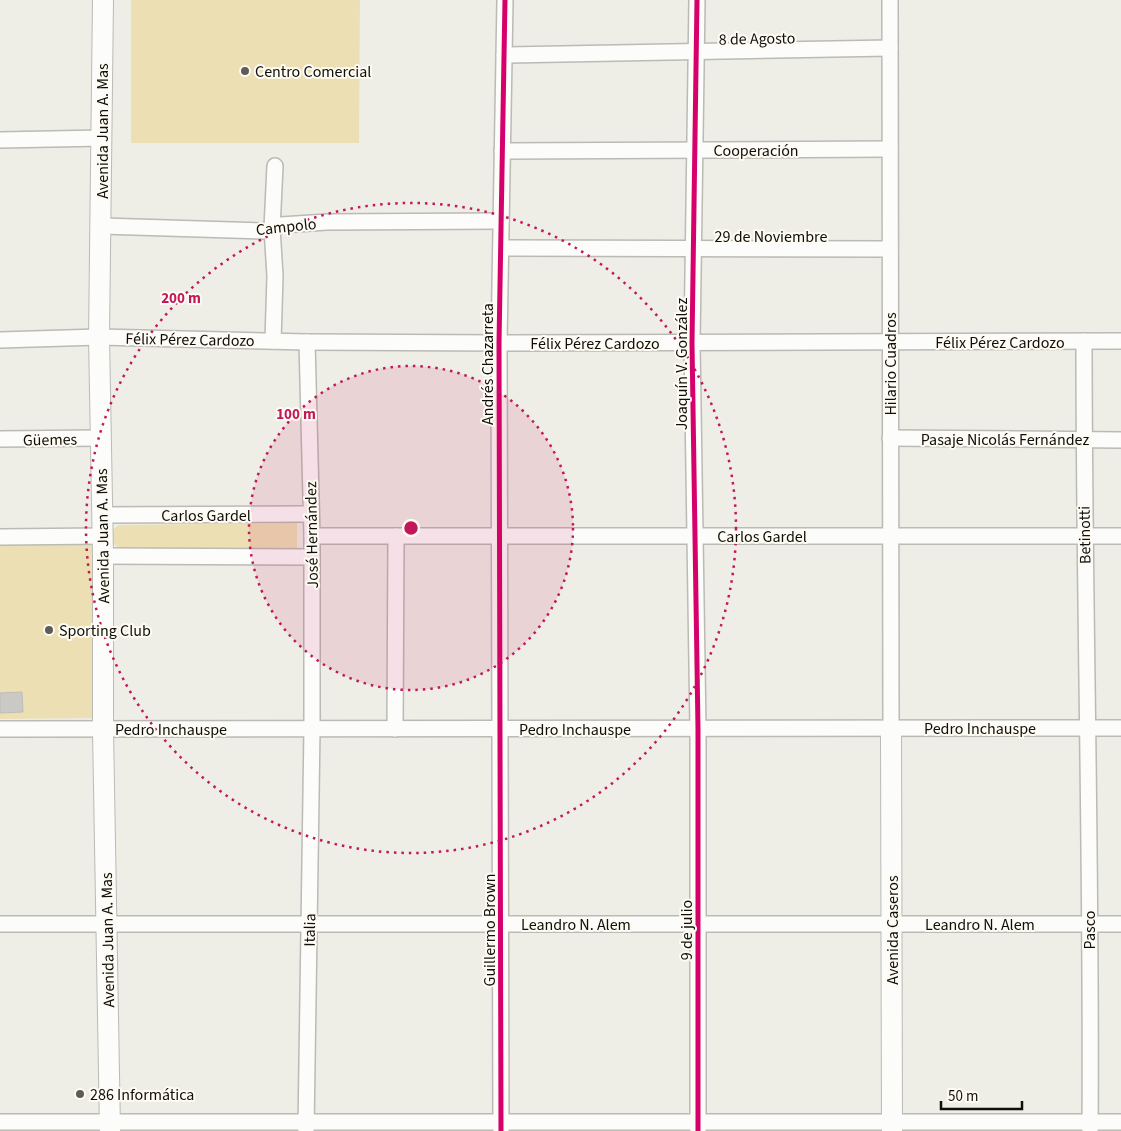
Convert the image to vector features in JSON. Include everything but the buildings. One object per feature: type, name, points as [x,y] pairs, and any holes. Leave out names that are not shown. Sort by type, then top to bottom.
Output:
[{"type":"main road","name":"Avenida Juan A. Mas","points":[[104,0],[99,338],[110,1127]]},
{"type":"main road","name":"Avenida Caseros","points":[[891,729],[892,1126]]},
{"type":"street","name":"Andrés Chazarreta","points":[[500,729],[499,343],[505,0]]},
{"type":"street","name":"Joaquín V. González","points":[[697,0],[692,342],[698,729]]},
{"type":"street","name":"Hilario Cuadros","points":[[890,0],[891,729]]},
{"type":"street","name":"8 de Agosto","points":[[504,55],[890,48]]},
{"type":"street","points":[[0,140],[103,138]]},
{"type":"street","name":"Cooperación","points":[[502,151],[890,149]]},
{"type":"street","points":[[273,341],[275,276],[272,228],[275,166]]},
{"type":"street","name":"Campolo","points":[[102,226],[264,231],[281,225],[327,222],[501,221]]},
{"type":"street","name":"29 de Noviembre","points":[[501,248],[890,249]]},
{"type":"street","name":"Félix Pérez Cardozo","points":[[0,340],[99,338],[499,343],[1121,341]]},
{"type":"street","name":"Betinotti","points":[[1084,341],[1084,536],[1088,728]]},
{"type":"street","name":"José Hernández","points":[[308,342],[312,536],[312,729]]},
{"type":"street","name":"Güemes","points":[[0,439],[100,438]]},
{"type":"street","name":"Pasaje Nicolás Fernández","points":[[890,438],[1121,440]]},
{"type":"street","name":"Carlos Gardel","points":[[102,516],[311,514]]},
{"type":"street","name":"Carlos Gardel","points":[[312,536],[1121,536]]},
{"type":"street","points":[[395,729],[396,536]]},
{"type":"street","points":[[0,537],[103,546],[312,557]]},
{"type":"street","name":"Pasco","points":[[1088,728],[1090,1126]]},
{"type":"street","name":"Pedro Inchauspe","points":[[0,729],[1121,728]]},
{"type":"street","name":"Italia","points":[[306,1127],[312,729]]},
{"type":"street","name":"Guillermo Brown","points":[[500,729],[501,1126]]},
{"type":"street","name":"9 de julio","points":[[698,729],[698,1126]]},
{"type":"street","name":"Leandro N. Alem","points":[[0,924],[1121,924]]},
{"type":"street","points":[[0,1122],[110,1127],[1090,1126],[1121,1122]]},
{"type":"shaded area","name":"Centro Comercial","points":[[131,0],[360,0],[359,143],[131,143]]},
{"type":"shaded area","points":[[297,523],[297,548],[119,548],[103,536],[119,525]]},
{"type":"shaded area","name":"Sporting Club","points":[[98,541],[99,718],[0,719],[0,543]]},
{"type":"cycle path","points":[[501,1131],[499,343],[505,0]]},
{"type":"cycle path","points":[[697,0],[692,343],[698,729],[698,1131]]},
{"type":"place","name":"Centro Comercial","points":[[245,71]]},
{"type":"place","name":"Sporting Club","points":[[49,630]]},
{"type":"place","name":"286 Informática","points":[[80,1094]]}]
